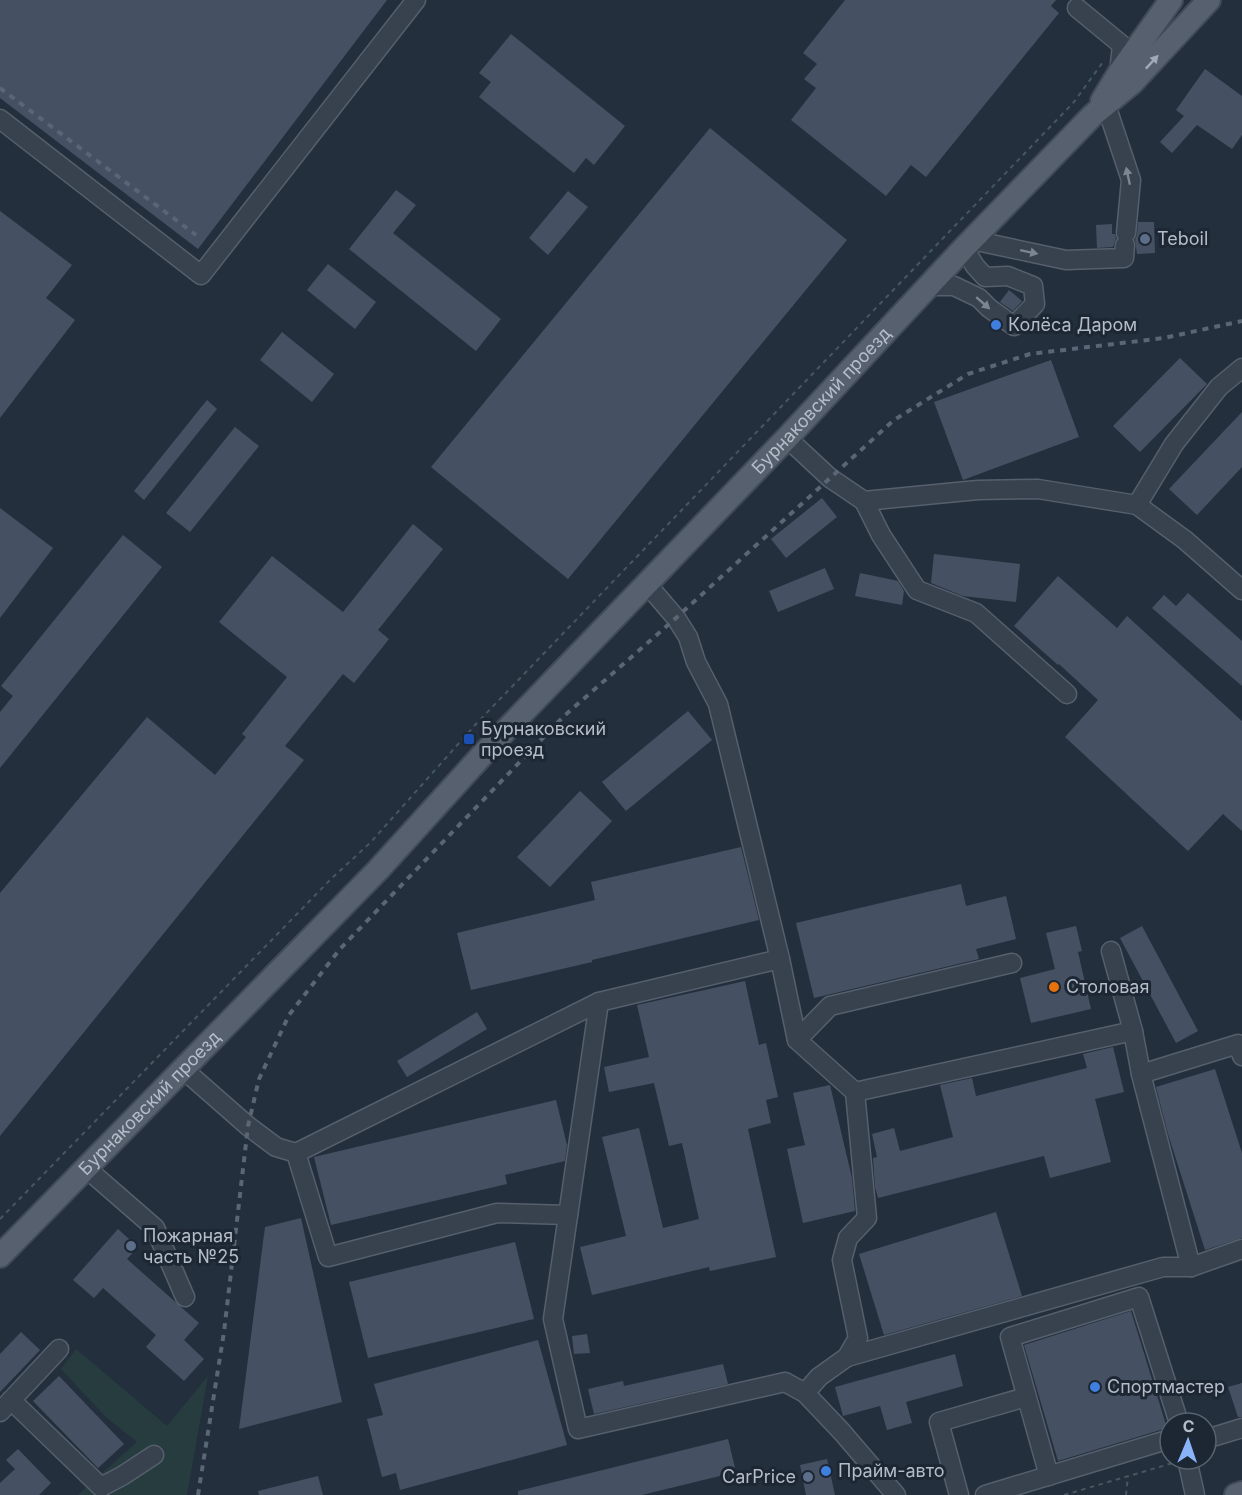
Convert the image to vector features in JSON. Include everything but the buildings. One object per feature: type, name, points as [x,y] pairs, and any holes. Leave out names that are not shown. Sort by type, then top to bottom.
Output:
[{"type":"main road","name":"Бурнаковский проезд","points":[[0,1256],[378,870],[485,752],[787,438],[968,244],[1100,110],[1125,78],[1172,0]]},
{"type":"main road","name":"Бурнаковский проезд","points":[[1125,78],[1209,0]]},
{"type":"main road","points":[[1236,1495],[1242,1493]]},
{"type":"lane","points":[[0,119],[201,274],[416,0]]},
{"type":"lane","points":[[1077,8],[1122,45],[1125,78]]},
{"type":"lane","points":[[929,286],[954,286],[979,298],[1014,326],[1035,304],[1033,286],[1008,276],[985,277],[975,266],[968,244],[1066,260],[1124,258],[1131,180],[1100,110]]},
{"type":"lane","points":[[1137,505],[1174,444],[1219,387],[1242,368]]},
{"type":"lane","points":[[787,438],[830,478],[864,501],[881,535],[917,590],[976,614],[1067,694]]},
{"type":"lane","points":[[864,501],[978,490],[1038,489],[1137,505],[1185,540],[1242,590]]},
{"type":"lane","points":[[646,583],[676,618],[688,637],[696,662],[718,704],[780,959],[797,1040],[855,1092],[867,1218],[848,1238],[842,1260],[858,1338],[847,1357]]},
{"type":"lane","points":[[1111,951],[1191,1267]]},
{"type":"lane","points":[[183,1070],[276,1147],[297,1153],[598,1002],[780,959]]},
{"type":"lane","points":[[797,1040],[830,1006],[1012,963]]},
{"type":"lane","points":[[598,1002],[553,1319],[578,1429],[785,1382],[805,1393],[896,1495]]},
{"type":"lane","points":[[855,1092],[1133,1031]]},
{"type":"lane","points":[[1141,1074],[1238,1044],[1242,1056]]},
{"type":"lane","points":[[297,1153],[328,1257],[497,1213],[568,1215]]},
{"type":"lane","points":[[86,1168],[155,1228],[185,1297]]},
{"type":"lane","points":[[805,1393],[819,1377],[847,1357],[1162,1267],[1191,1267],[1242,1249]]},
{"type":"lane","points":[[1049,1476],[1010,1337],[1139,1297],[1175,1411]]},
{"type":"lane","points":[[59,1349],[6,1406],[101,1487],[154,1455]]},
{"type":"lane","points":[[959,1495],[939,1422],[1026,1397]]},
{"type":"lane","points":[[1218,1435],[1242,1428]]},
{"type":"lane","points":[[985,1495],[1158,1443]]},
{"type":"lane","points":[[1184,1471],[1195,1495]]},
{"type":"path","points":[[0,1219],[371,842],[476,724],[1074,102],[1118,42]]},
{"type":"path","points":[[1064,1495],[1158,1467]]},
{"type":"path","points":[[1126,1495],[1128,1476]]},
{"type":"green space","points":[[76,1349],[167,1426],[208,1376],[187,1495],[78,1495],[137,1442],[106,1417],[61,1369]]},
{"type":"railway","points":[[0,88],[196,235]]},
{"type":"railway","points":[[198,1495],[224,1332],[248,1126],[259,1079],[289,1015],[340,949],[564,716],[676,618],[894,420],[968,374],[1030,354],[1164,338],[1242,321]]},
{"type":"place","name":"Teboil","points":[[1145,239]]},
{"type":"place","name":"Колёса Даром","points":[[996,325]]},
{"type":"place","name":"Бурнаковский проезд","points":[[469,739]]},
{"type":"place","name":"Столовая","points":[[1054,987]]},
{"type":"place","name":"Пожарная часть №25","points":[[131,1246]]},
{"type":"place","name":"Спортмастер","points":[[1095,1387]]},
{"type":"place","name":"Прайм-авто","points":[[826,1471]]},
{"type":"place","name":"CarPrice","points":[[808,1477]]}]
